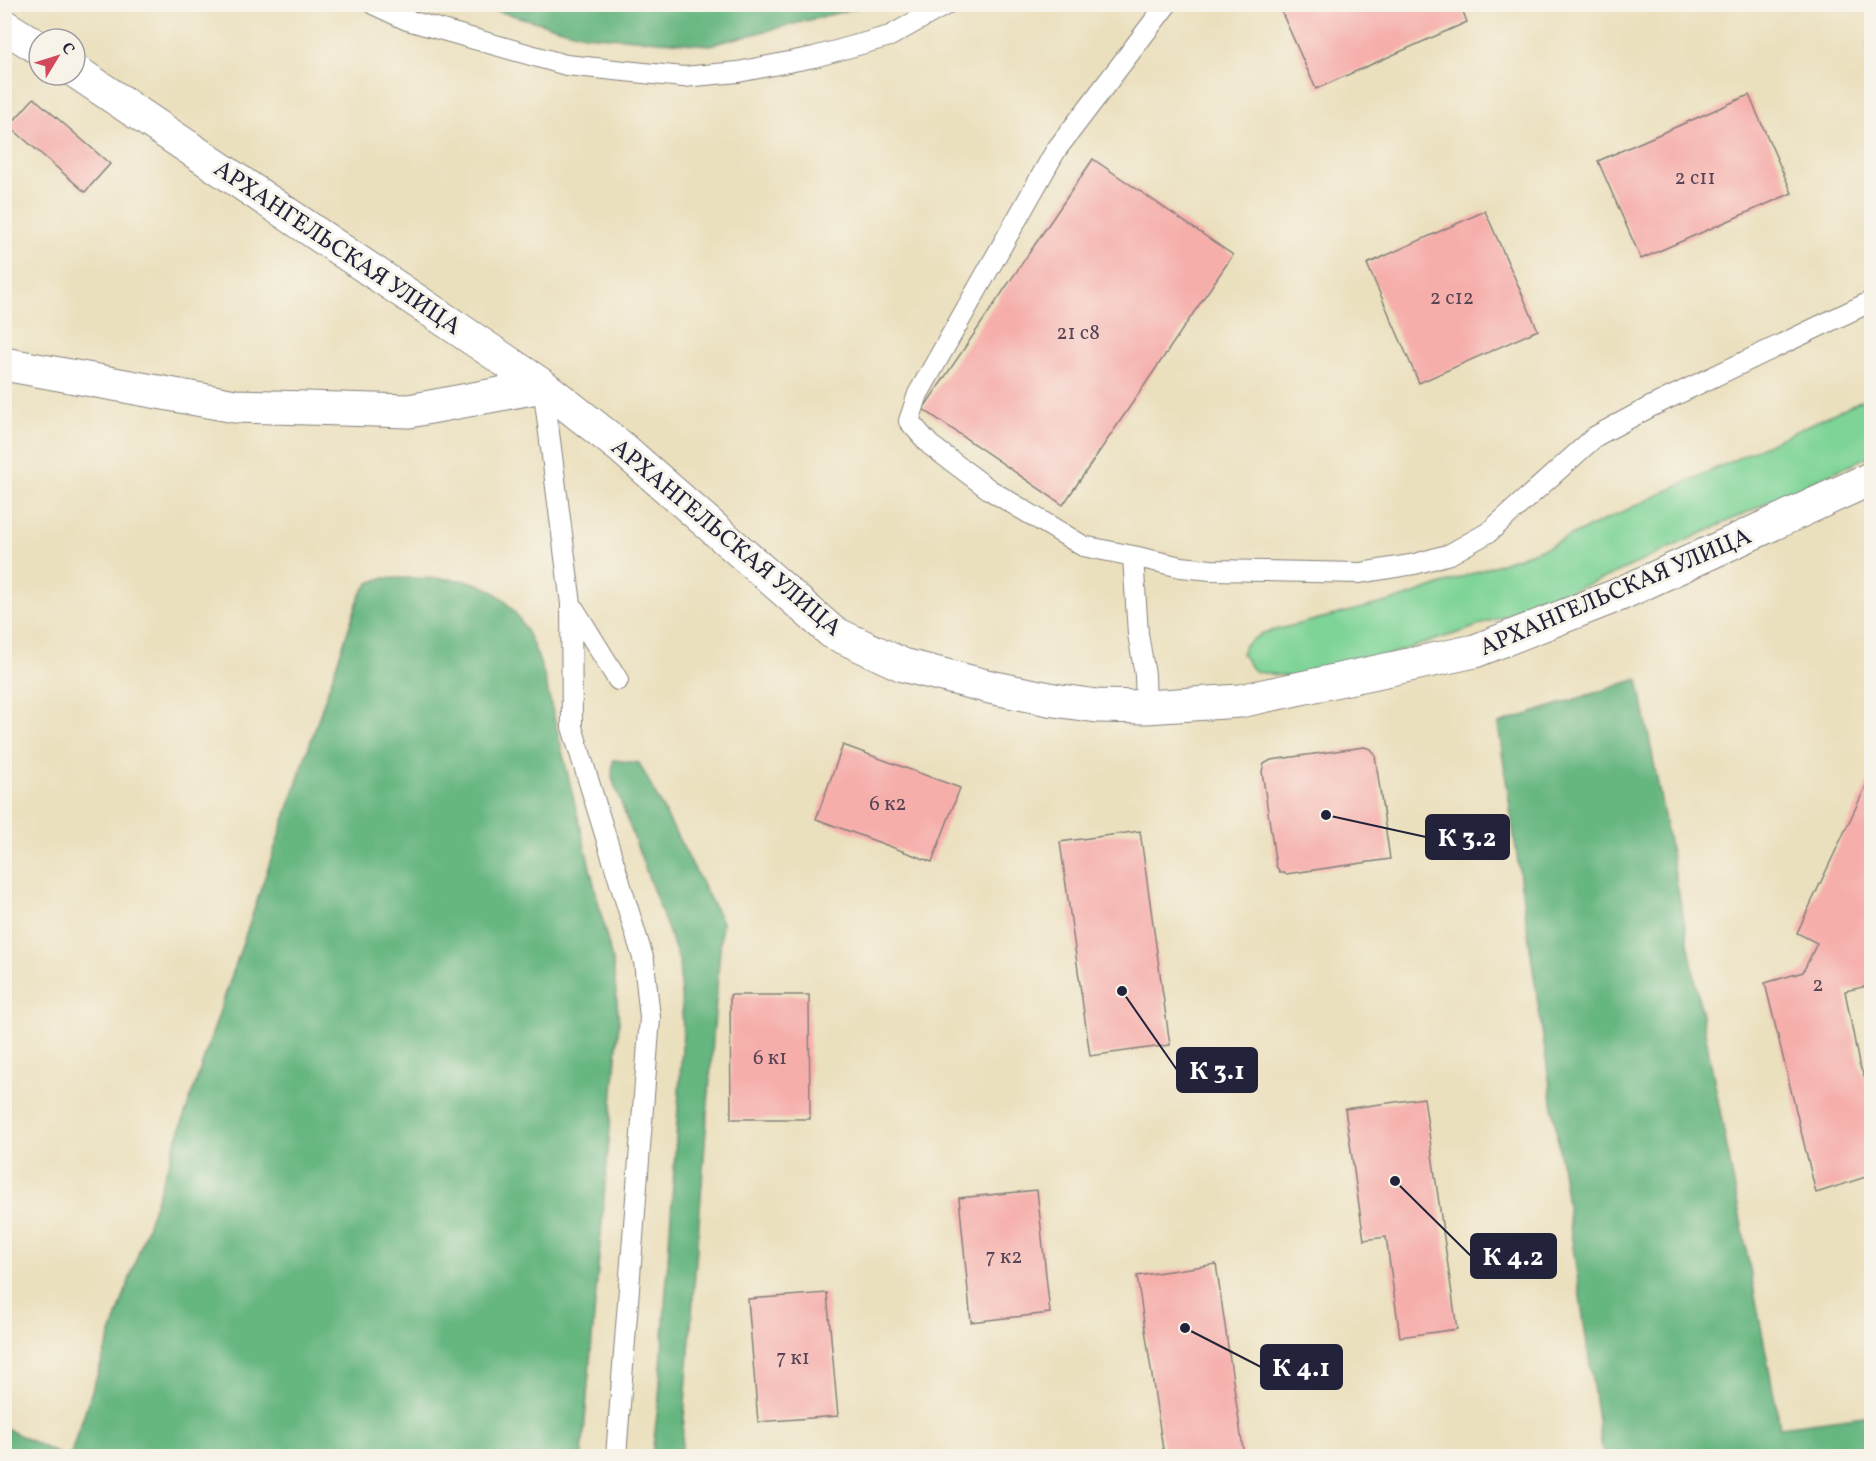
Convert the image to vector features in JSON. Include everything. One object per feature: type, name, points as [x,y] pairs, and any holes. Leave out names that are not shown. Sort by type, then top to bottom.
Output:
[{"type":"street","points":[[4,26],[27,40]]},
{"type":"street","name":"АРХАНГЕЛЬСКАЯ УЛИЦА","points":[[87,79],[543,386],[631,455],[832,632],[903,665],[990,687],[1097,706],[1146,707],[1240,701],[1475,651],[1618,595],[1872,478]]},
{"type":"street","points":[[4,364],[235,406],[410,411],[543,386]]},
{"type":"lane","points":[[373,4],[407,20],[566,65],[683,77],[738,72],[825,54],[890,36],[947,4]]},
{"type":"lane","points":[[1167,4],[1056,150],[918,394],[909,421],[930,444],[990,490],[1083,546],[1181,567],[1211,570],[1360,573],[1416,564],[1450,554],[1489,532],[1596,436],[1650,407],[1872,301]]},
{"type":"lane","points":[[543,386],[571,604],[572,727],[644,961],[650,1018],[616,1456]]},
{"type":"lane","points":[[1133,556],[1146,707]]},
{"type":"lane","points":[[571,604],[618,680]]},
{"type":"green space","points":[[475,5],[869,5],[710,45],[584,35]]},
{"type":"green space","points":[[1871,396],[1871,455],[1607,577],[1464,631],[1375,659],[1290,677],[1258,672],[1252,669],[1242,654],[1245,645],[1263,633],[1403,598],[1547,547]]},
{"type":"green space","points":[[382,578],[443,579],[475,583],[501,598],[520,620],[534,647],[544,675],[613,964],[619,1022],[582,1456],[70,1456],[360,595],[369,583]]},
{"type":"green space","points":[[1638,679],[1780,1427],[1871,1415],[1871,1456],[1603,1456],[1498,724]]},
{"type":"green space","points":[[613,760],[639,763],[722,922],[681,1456],[652,1456],[659,1398],[683,1031],[679,960],[612,778]]},
{"type":"green space","points":[[5,1428],[62,1456],[5,1456]]},
{"type":"building","points":[[1278,4],[1460,4],[1467,22],[1316,89]]},
{"type":"building","points":[[1872,40],[1872,59],[1865,43]]},
{"type":"building","points":[[1749,95],[1792,193],[1641,259],[1598,161]]},
{"type":"building","points":[[34,98],[110,164],[85,192],[9,126]]},
{"type":"building","points":[[1093,159],[1233,255],[1063,505],[923,409]]},
{"type":"building","points":[[1485,211],[1538,330],[1419,383],[1367,264]]},
{"type":"building","points":[[843,745],[960,788],[932,862],[816,819]]},
{"type":"building","points":[[1364,747],[1371,749],[1375,755],[1390,859],[1286,874],[1280,872],[1276,866],[1262,771],[1264,764],[1271,760]]},
{"type":"building","points":[[1872,773],[1872,985],[1845,991],[1859,1064],[1872,1096],[1872,1175],[1816,1193],[1765,983],[1803,972],[1817,943],[1797,933]]},
{"type":"building","points":[[1140,831],[1170,1045],[1090,1056],[1060,842]]},
{"type":"building","points":[[730,995],[809,995],[810,1119],[731,1119]]},
{"type":"building","points":[[1424,1098],[1457,1329],[1400,1337],[1386,1237],[1364,1240],[1345,1109]]},
{"type":"building","points":[[1037,1190],[1050,1313],[971,1322],[959,1198]]},
{"type":"building","points":[[1216,1264],[1244,1456],[1164,1456],[1137,1276]]},
{"type":"building","points":[[827,1293],[838,1416],[758,1422],[748,1299]]},
{"type":"place","name":"К 3.2","points":[[1326,815]]},
{"type":"place","name":"К 3.1","points":[[1122,991]]},
{"type":"place","name":"К 4.2","points":[[1395,1181]]},
{"type":"place","name":"К 4.1","points":[[1185,1328]]}]
